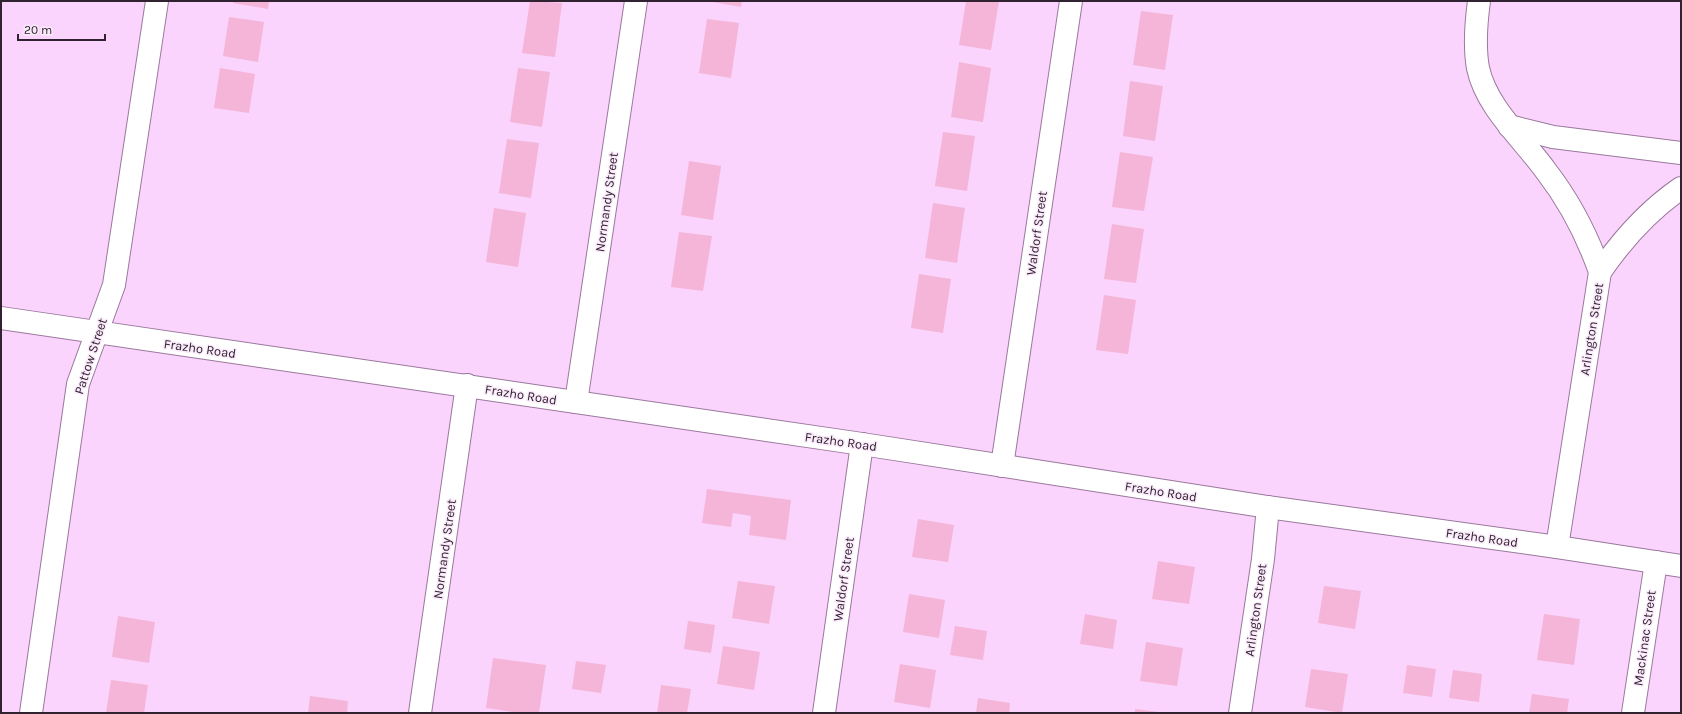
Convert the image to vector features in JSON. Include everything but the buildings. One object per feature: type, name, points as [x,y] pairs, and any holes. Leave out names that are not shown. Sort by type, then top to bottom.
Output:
[{"type":"street","name":"Pattow Street","points":[[31,713],[78,384],[114,285],[157,1]]},
{"type":"street","name":"Normandy Street","points":[[576,402],[636,1]]},
{"type":"street","name":"Waldorf Street","points":[[1002,466],[1070,1]]},
{"type":"street","name":"Arlington Street","points":[[1479,1],[1476,29],[1478,69],[1491,98],[1509,126],[1546,170],[1575,212],[1591,245],[1600,272],[1557,547]]},
{"type":"street","points":[[1509,126],[1553,137],[1681,153]]},
{"type":"street","points":[[1600,272],[1617,247],[1636,227],[1681,188]]},
{"type":"street","name":"Frazho Road","points":[[1,318],[862,444],[1268,508],[1557,547],[1681,566]]},
{"type":"street","name":"Normandy Street","points":[[420,713],[467,385]]},
{"type":"street","name":"Waldorf Street","points":[[824,713],[862,444]]},
{"type":"street","name":"Arlington Street","points":[[1240,713],[1263,558],[1268,508]]},
{"type":"street","name":"Mackinac Street","points":[[1633,713],[1656,562]]}]
